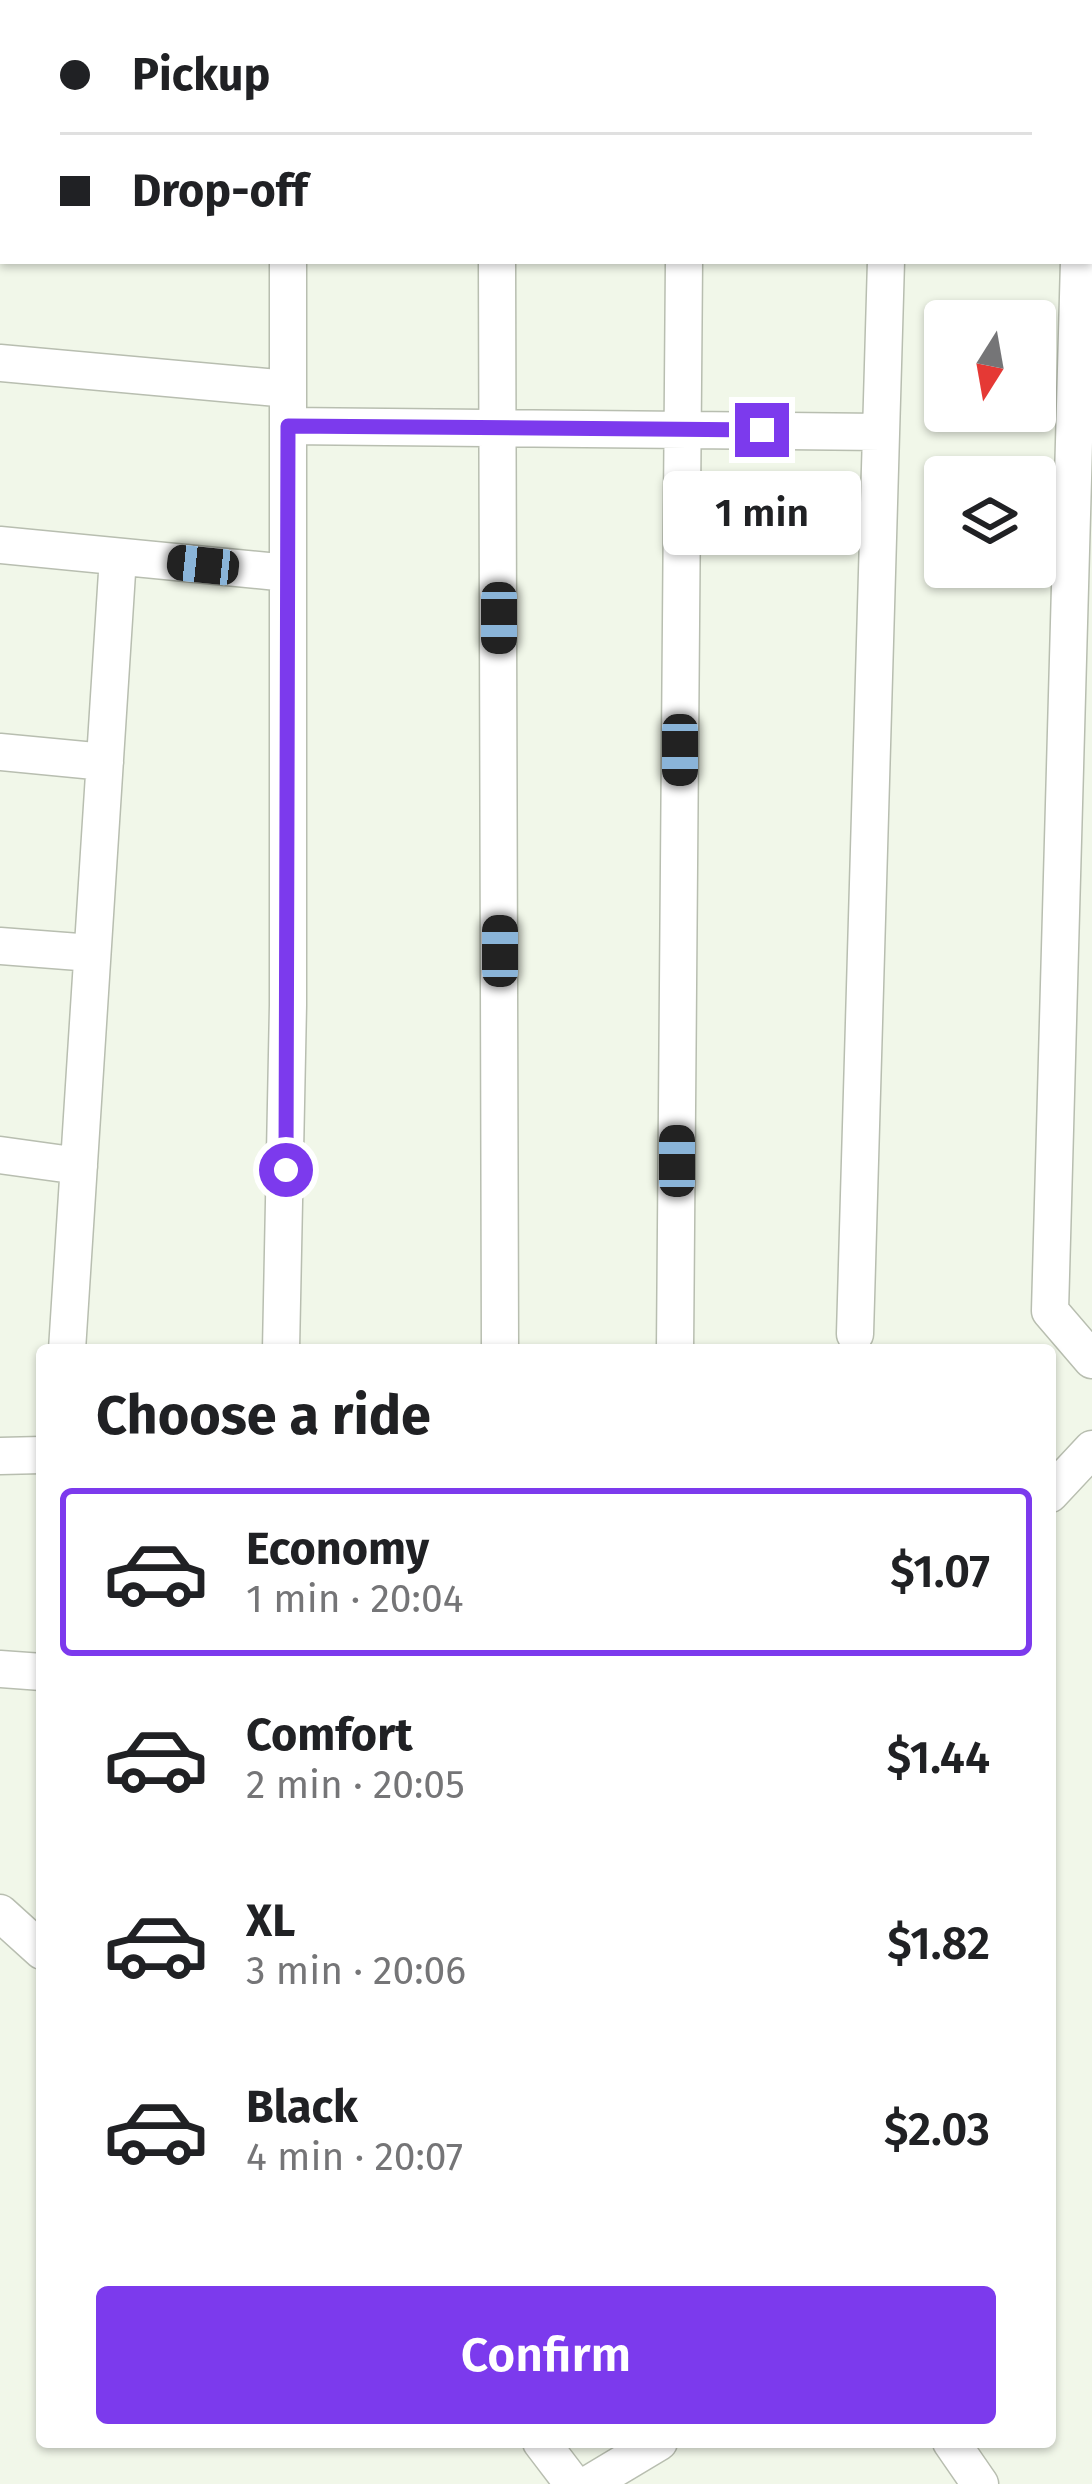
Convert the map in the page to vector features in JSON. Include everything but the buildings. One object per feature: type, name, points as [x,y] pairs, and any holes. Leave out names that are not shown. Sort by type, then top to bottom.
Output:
[{"type":"street","points":[[282,1344],[286,1293],[288,264]]},
{"type":"street","points":[[497,264],[500,1344]]},
{"type":"street","points":[[675,1344],[684,264]]},
{"type":"street","points":[[855,1334],[886,264]]},
{"type":"street","points":[[1079,264],[1050,1312],[1092,1360]]},
{"type":"street","points":[[0,363],[288,388]]},
{"type":"street","points":[[288,426],[881,432]]},
{"type":"street","points":[[0,545],[288,573]]},
{"type":"street","points":[[67,1344],[118,557]]},
{"type":"street","points":[[0,752],[105,762]]},
{"type":"street","points":[[0,946],[92,953]]},
{"type":"street","points":[[0,1155],[79,1166]]},
{"type":"street","points":[[1056,1488],[1092,1449]]},
{"type":"street","points":[[0,1456],[36,1455]]},
{"type":"street","points":[[0,1669],[36,1672]]},
{"type":"street","points":[[0,1913],[36,1946]]},
{"type":"street","points":[[546,2448],[573,2484]]},
{"type":"street","points":[[589,2484],[648,2448]]},
{"type":"street","points":[[955,2448],[980,2484]]},
{"type":"route","points":[[286,1170],[288,426],[762,430]]}]
